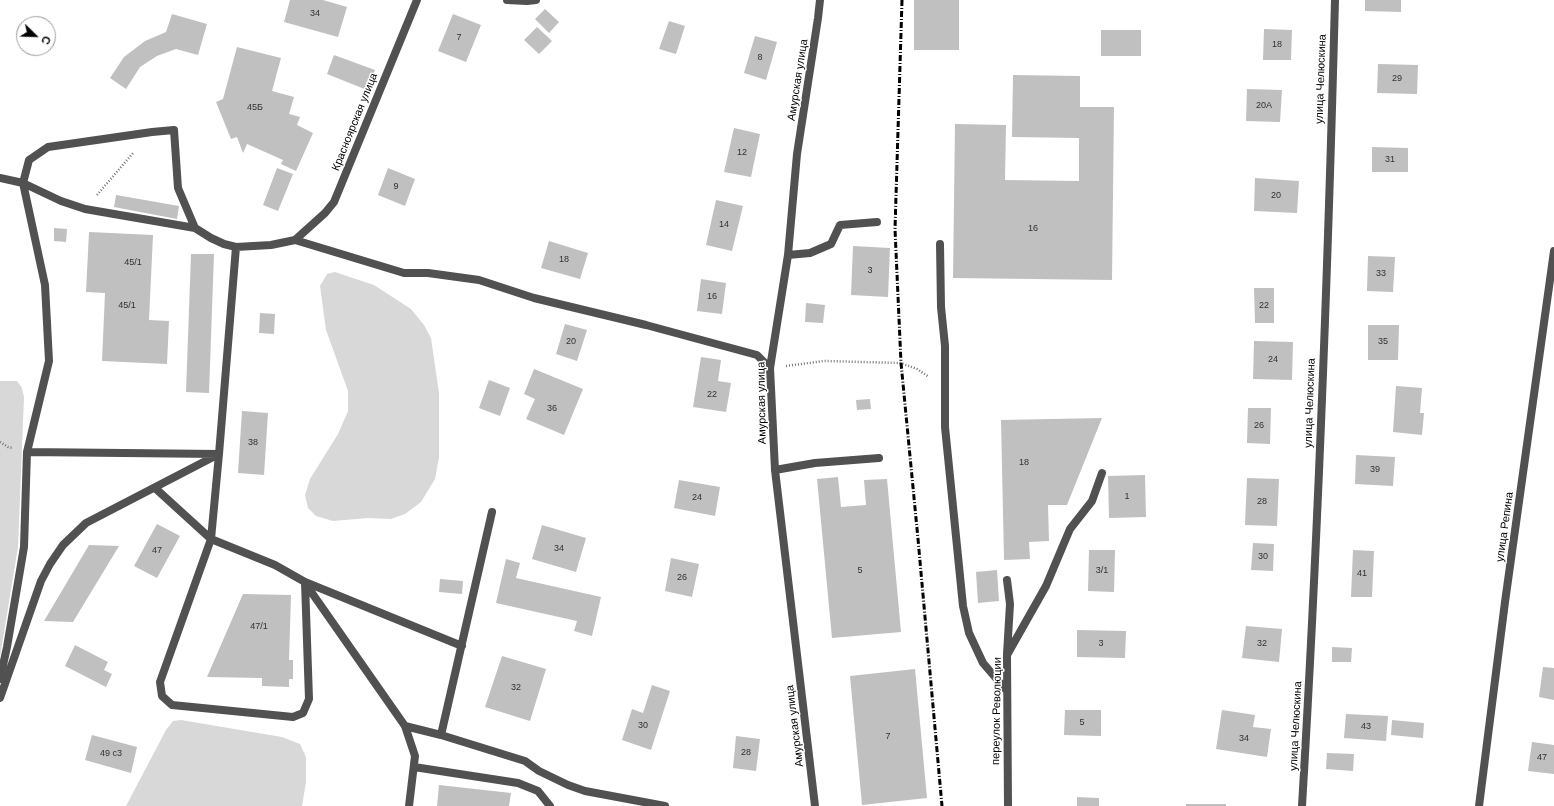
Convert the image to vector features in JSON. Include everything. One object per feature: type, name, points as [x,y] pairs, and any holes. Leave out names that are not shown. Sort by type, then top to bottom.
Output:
[{"type":"street","name":"Красноярская улица","points":[[295,240],[325,213],[334,202],[416,0]]},
{"type":"street","points":[[507,0],[536,0]]},
{"type":"street","name":"Амурская улица","points":[[815,806],[775,470],[770,368],[788,255],[798,154],[820,0]]},
{"type":"street","name":"улица Челюскина","points":[[1302,806],[1312,635],[1328,244],[1335,0]]},
{"type":"street","points":[[0,679],[24,547],[27,452],[49,361],[45,285],[23,183],[29,160],[48,147],[174,130],[178,188],[195,228]]},
{"type":"street","points":[[0,178],[23,183],[61,201],[85,209],[195,228],[211,238],[224,244],[236,247],[271,245],[295,240],[404,273],[428,273],[479,280],[534,298],[646,325],[757,356],[770,368]]},
{"type":"street","points":[[788,255],[810,253],[831,244],[840,225],[877,222]]},
{"type":"street","points":[[940,244],[941,307],[945,346],[944,427],[963,606],[969,633],[983,662],[1007,691]]},
{"type":"street","points":[[236,247],[211,539],[160,682],[162,696],[172,705],[293,717],[303,713],[309,699],[305,582]]},
{"type":"street","name":"улица Репина","points":[[1479,806],[1505,602],[1554,251]]},
{"type":"street","points":[[27,452],[219,454]]},
{"type":"street","points":[[0,698],[41,581],[63,545],[86,523],[219,454]]},
{"type":"street","points":[[775,470],[814,463],[879,458]]},
{"type":"street","name":"переулок Революции","points":[[1008,806],[1007,655],[1046,586],[1070,530],[1092,501],[1102,473]]},
{"type":"street","points":[[156,488],[211,539],[275,566],[305,582],[462,646]]},
{"type":"street","points":[[442,735],[492,512]]},
{"type":"street","points":[[1007,580],[1010,604],[1007,655]]},
{"type":"street","points":[[305,582],[405,726],[415,756],[409,806]]},
{"type":"street","points":[[405,726],[442,735],[525,761],[562,782],[585,791],[665,806]]},
{"type":"street","points":[[414,767],[518,783],[538,791],[550,806]]},
{"type":"path","points":[[85,209],[152,132]]},
{"type":"path","points":[[770,368],[824,361],[901,363],[917,369],[945,387]]},
{"type":"shaded area","points":[[335,272],[374,285],[411,309],[424,325],[431,338],[439,393],[439,458],[435,479],[421,502],[405,514],[391,519],[368,518],[333,521],[316,516],[308,508],[305,495],[310,479],[338,434],[348,411],[348,391],[326,330],[320,286],[327,274]]},
{"type":"shaded area","points":[[0,381],[17,381],[22,388],[24,397],[18,547],[0,657]]},
{"type":"shaded area","points":[[181,720],[282,737],[300,744],[306,757],[306,782],[302,806],[126,806],[166,730],[173,721]]},
{"type":"building","points":[[290,0],[323,0],[347,7],[338,37],[284,22]]},
{"type":"building","points":[[914,0],[959,0],[959,50],[914,50]]},
{"type":"building","points":[[1365,0],[1401,0],[1401,12],[1365,11]]},
{"type":"building","points":[[545,9],[559,22],[549,33],[535,19]]},
{"type":"building","points":[[172,14],[207,24],[198,55],[176,49],[157,56],[140,67],[126,89],[110,78],[124,57],[145,41],[166,32]]},
{"type":"building","points":[[453,14],[481,25],[466,62],[438,51]]},
{"type":"building","points":[[669,21],[685,26],[676,54],[659,49]]},
{"type":"building","points":[[537,27],[552,41],[539,54],[524,40]]},
{"type":"building","points":[[1264,29],[1292,30],[1291,60],[1263,60]]},
{"type":"building","points":[[1101,30],[1141,30],[1141,56],[1101,56]]},
{"type":"building","points":[[755,36],[777,42],[766,80],[744,73]]},
{"type":"building","points":[[237,47],[281,58],[272,91],[294,97],[289,114],[300,117],[297,125],[313,133],[296,171],[281,164],[283,160],[247,144],[243,153],[237,137],[231,139],[216,102],[223,99]]},
{"type":"building","points":[[334,55],[375,70],[367,90],[327,74]]},
{"type":"building","points":[[1378,64],[1418,65],[1417,94],[1377,93]]},
{"type":"building","points":[[1013,75],[1080,76],[1080,107],[1114,107],[1112,280],[953,278],[955,124],[1006,125],[1005,180],[1079,181],[1079,138],[1012,137]]},
{"type":"building","points":[[1247,89],[1282,90],[1280,122],[1246,121]]},
{"type":"building","points":[[734,128],[760,134],[751,177],[724,172]]},
{"type":"building","points":[[1372,147],[1408,148],[1408,172],[1372,172]]},
{"type":"building","points":[[277,168],[293,174],[278,211],[263,205]]},
{"type":"building","points":[[388,168],[415,179],[405,206],[378,195]]},
{"type":"building","points":[[1255,178],[1299,181],[1297,213],[1254,211]]},
{"type":"building","points":[[116,195],[179,206],[177,219],[114,207]]},
{"type":"building","points":[[716,200],[743,206],[732,251],[706,245]]},
{"type":"building","points":[[54,228],[67,229],[66,242],[54,241]]},
{"type":"building","points":[[89,232],[153,235],[149,320],[169,321],[167,364],[102,361],[105,293],[86,292]]},
{"type":"building","points":[[549,241],[588,253],[580,279],[541,268]]},
{"type":"building","points":[[853,246],[890,248],[888,297],[851,295]]},
{"type":"building","points":[[191,254],[214,254],[209,393],[186,392]]},
{"type":"building","points":[[1368,256],[1395,257],[1393,292],[1367,291]]},
{"type":"building","points":[[701,279],[726,283],[722,314],[697,311]]},
{"type":"building","points":[[1254,288],[1274,288],[1274,323],[1255,323]]},
{"type":"building","points":[[806,303],[825,305],[823,323],[805,322]]},
{"type":"building","points":[[260,313],[275,314],[274,334],[259,333]]},
{"type":"building","points":[[565,324],[587,330],[577,361],[556,354]]},
{"type":"building","points":[[1368,325],[1399,325],[1398,360],[1368,360]]},
{"type":"building","points":[[1254,341],[1293,342],[1292,380],[1253,379]]},
{"type":"building","points":[[701,357],[721,360],[718,381],[731,383],[726,412],[693,407]]},
{"type":"building","points":[[534,369],[583,389],[564,435],[526,419],[535,399],[524,394]]},
{"type":"building","points":[[489,380],[510,388],[500,416],[479,408]]},
{"type":"building","points":[[1396,386],[1422,388],[1420,413],[1424,413],[1422,435],[1393,432]]},
{"type":"building","points":[[870,399],[871,409],[857,410],[856,400]]},
{"type":"building","points":[[1248,408],[1271,408],[1270,444],[1247,443]]},
{"type":"building","points":[[242,411],[268,413],[264,475],[238,473]]},
{"type":"building","points":[[1102,418],[1067,505],[1048,505],[1049,541],[1029,542],[1030,559],[1004,560],[1001,420]]},
{"type":"building","points":[[1356,455],[1395,457],[1393,486],[1355,484]]},
{"type":"building","points":[[1145,475],[1146,517],[1109,518],[1108,476]]},
{"type":"building","points":[[838,477],[841,507],[866,505],[864,480],[887,479],[901,632],[832,638],[817,479]]},
{"type":"building","points":[[1247,478],[1279,479],[1277,526],[1245,525]]},
{"type":"building","points":[[679,480],[720,487],[715,516],[674,508]]},
{"type":"building","points":[[157,524],[180,536],[157,578],[134,566]]},
{"type":"building","points":[[542,525],[586,538],[576,572],[532,559]]},
{"type":"building","points":[[1253,543],[1274,544],[1273,571],[1251,570]]},
{"type":"building","points":[[89,545],[119,546],[73,622],[44,621]]},
{"type":"building","points":[[1089,550],[1115,550],[1114,592],[1088,591]]},
{"type":"building","points":[[1353,550],[1374,551],[1372,597],[1351,597]]},
{"type":"building","points":[[671,558],[699,564],[692,597],[665,591]]},
{"type":"building","points":[[506,559],[520,563],[516,578],[601,597],[592,636],[574,631],[577,621],[496,603]]},
{"type":"building","points":[[997,570],[999,601],[978,603],[976,572]]},
{"type":"building","points":[[440,579],[463,581],[462,594],[439,592]]},
{"type":"building","points":[[243,594],[291,595],[289,660],[293,660],[293,679],[289,679],[289,687],[262,686],[262,678],[207,677]]},
{"type":"building","points":[[1246,626],[1282,629],[1279,662],[1242,658]]},
{"type":"building","points":[[1077,630],[1126,631],[1125,658],[1077,657]]},
{"type":"building","points":[[75,645],[108,662],[104,670],[112,674],[106,687],[65,666]]},
{"type":"building","points":[[1332,647],[1352,648],[1351,662],[1332,662]]},
{"type":"building","points":[[502,656],[546,669],[530,721],[485,707]]},
{"type":"building","points":[[1543,667],[1554,668],[1554,700],[1539,697]]},
{"type":"building","points":[[915,669],[927,798],[862,805],[850,676]]},
{"type":"building","points":[[652,685],[670,691],[651,750],[622,740],[632,709],[643,713]]},
{"type":"building","points":[[1065,710],[1101,710],[1101,736],[1064,735]]},
{"type":"building","points":[[1222,710],[1255,715],[1253,727],[1271,729],[1267,757],[1216,749]]},
{"type":"building","points":[[1346,714],[1388,716],[1386,741],[1344,738]]},
{"type":"building","points":[[1392,720],[1424,723],[1423,738],[1391,735]]},
{"type":"building","points":[[92,735],[137,747],[131,773],[85,760]]},
{"type":"building","points":[[736,736],[760,739],[756,771],[733,768]]},
{"type":"building","points":[[1532,742],[1554,745],[1554,774],[1528,771]]},
{"type":"building","points":[[1327,753],[1354,754],[1353,771],[1326,769]]},
{"type":"building","points":[[439,785],[511,793],[509,806],[437,806]]},
{"type":"building","points":[[1077,797],[1099,798],[1099,806],[1077,806]]},
{"type":"building","points":[[1186,804],[1226,804],[1226,806],[1186,806]]},
{"type":"railway","points":[[902,0],[895,229],[901,363],[942,806]]}]
